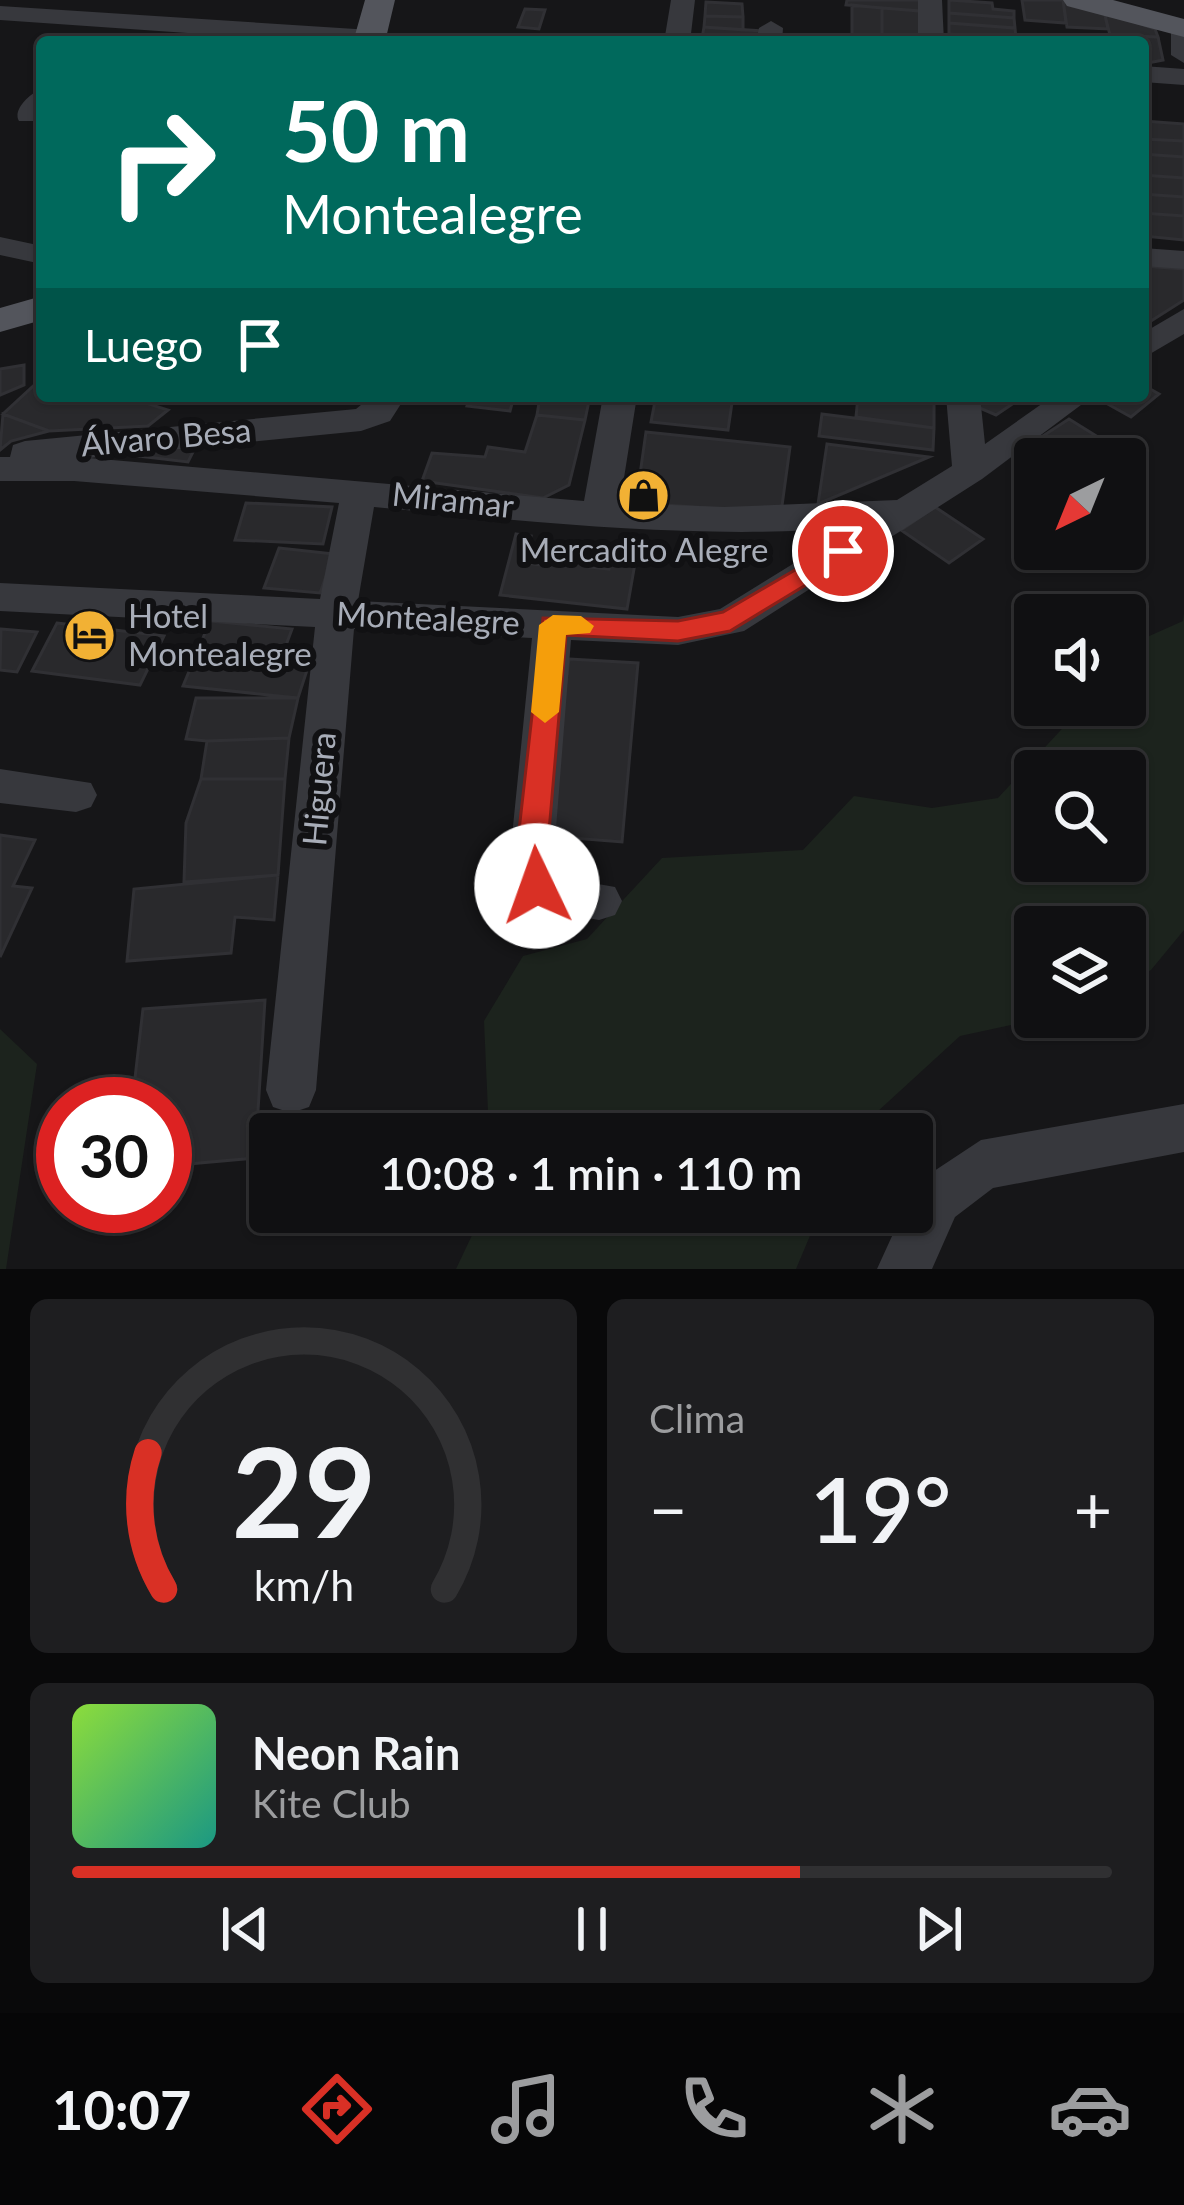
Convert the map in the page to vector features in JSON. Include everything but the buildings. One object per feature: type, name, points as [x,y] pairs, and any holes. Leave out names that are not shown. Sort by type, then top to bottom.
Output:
[{"type":"main road","points":[[371,36],[380,0]]},
{"type":"main road","points":[[1078,0],[1184,30]]},
{"type":"main road","points":[[0,320],[36,310]]},
{"type":"street","points":[[678,36],[683,0]]},
{"type":"street","points":[[930,0],[932,36]]},
{"type":"street","points":[[85,36],[104,9]]},
{"type":"street","points":[[0,13],[104,9],[189,33],[259,36]]},
{"type":"street","points":[[1184,30],[1184,55]]},
{"type":"street","points":[[1149,74],[1184,77]]},
{"type":"street","points":[[0,246],[36,254]]},
{"type":"street","points":[[1149,257],[1184,260]]},
{"type":"street","points":[[1149,344],[1184,319]]},
{"type":"street","name":"Álvaro Besa","points":[[4,476],[32,451],[362,420],[378,413],[385,402]]},
{"type":"street","points":[[600,515],[619,402]]},
{"type":"street","points":[[964,402],[970,471]]},
{"type":"street","name":"Montealegre","points":[[0,597],[678,631],[730,621],[970,471],[1068,402]]},
{"type":"street","name":"Miramar","points":[[4,476],[359,490],[600,515],[788,520],[907,511]]},
{"type":"street","name":"Higuera","points":[[291,1090],[336,614],[359,490]]},
{"type":"street","points":[[553,625],[531,866],[537,886],[548,896],[599,901]]},
{"type":"street","points":[[0,786],[76,795]]},
{"type":"street","points":[[904,1269],[937,1199],[981,1166],[1184,1128]]},
{"type":"shaded area","points":[[1184,613],[1184,930],[1151,970],[1146,972],[1146,906],[1014,906],[1014,1024],[960,1036],[876,1113],[488,1113],[484,1021],[523,956],[587,939],[662,858],[803,850],[854,796],[932,808],[998,798],[1014,781],[1014,882],[1146,882],[1146,750],[1042,750],[1065,726],[1146,726],[1147,637],[1183,621]]},
{"type":"shaded area","points":[[0,1029],[37,1064],[6,1269],[0,1269]]},
{"type":"shaded area","points":[[473,1233],[811,1233],[796,1269],[456,1269]]},
{"type":"slow traffic","points":[[545,712],[553,625],[581,626]]},
{"type":"place","name":"Mercadito Alegre","points":[[644,496]]},
{"type":"place","name":"Hotel Montealegre","points":[[89,635]]},
{"type":"route","points":[[537,886],[531,866],[553,625],[678,631],[730,621],[843,551]]}]
